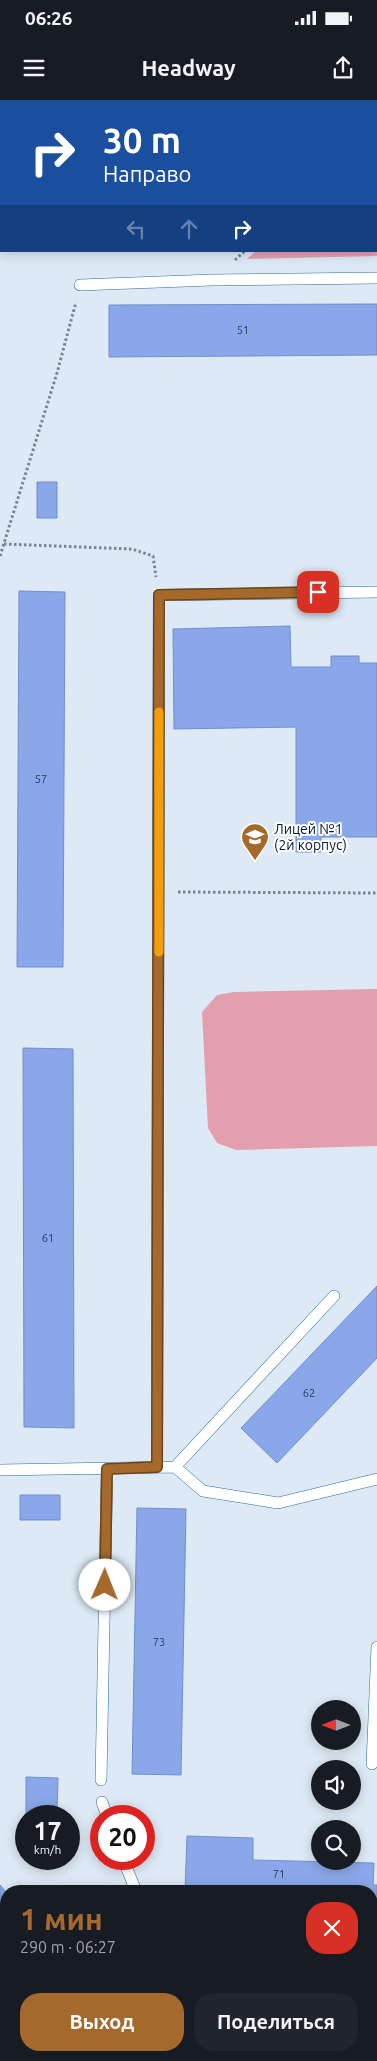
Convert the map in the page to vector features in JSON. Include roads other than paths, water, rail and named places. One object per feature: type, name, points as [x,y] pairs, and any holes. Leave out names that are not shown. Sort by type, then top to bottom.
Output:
[{"type":"lane","points":[[80,285],[212,280],[377,278]]},
{"type":"lane","points":[[157,1467],[159,595],[377,592]]},
{"type":"lane","points":[[175,1467],[334,1296]]},
{"type":"lane","points":[[0,1470],[175,1467],[203,1491],[278,1503],[377,1479]]},
{"type":"lane","points":[[101,1780],[107,1469]]},
{"type":"lane","points":[[372,1764],[377,1647]]},
{"type":"lane","points":[[127,1870],[134,1885]]},
{"type":"place","name":"Лицей №1 (2й корпус)","points":[[255,861]]}]
